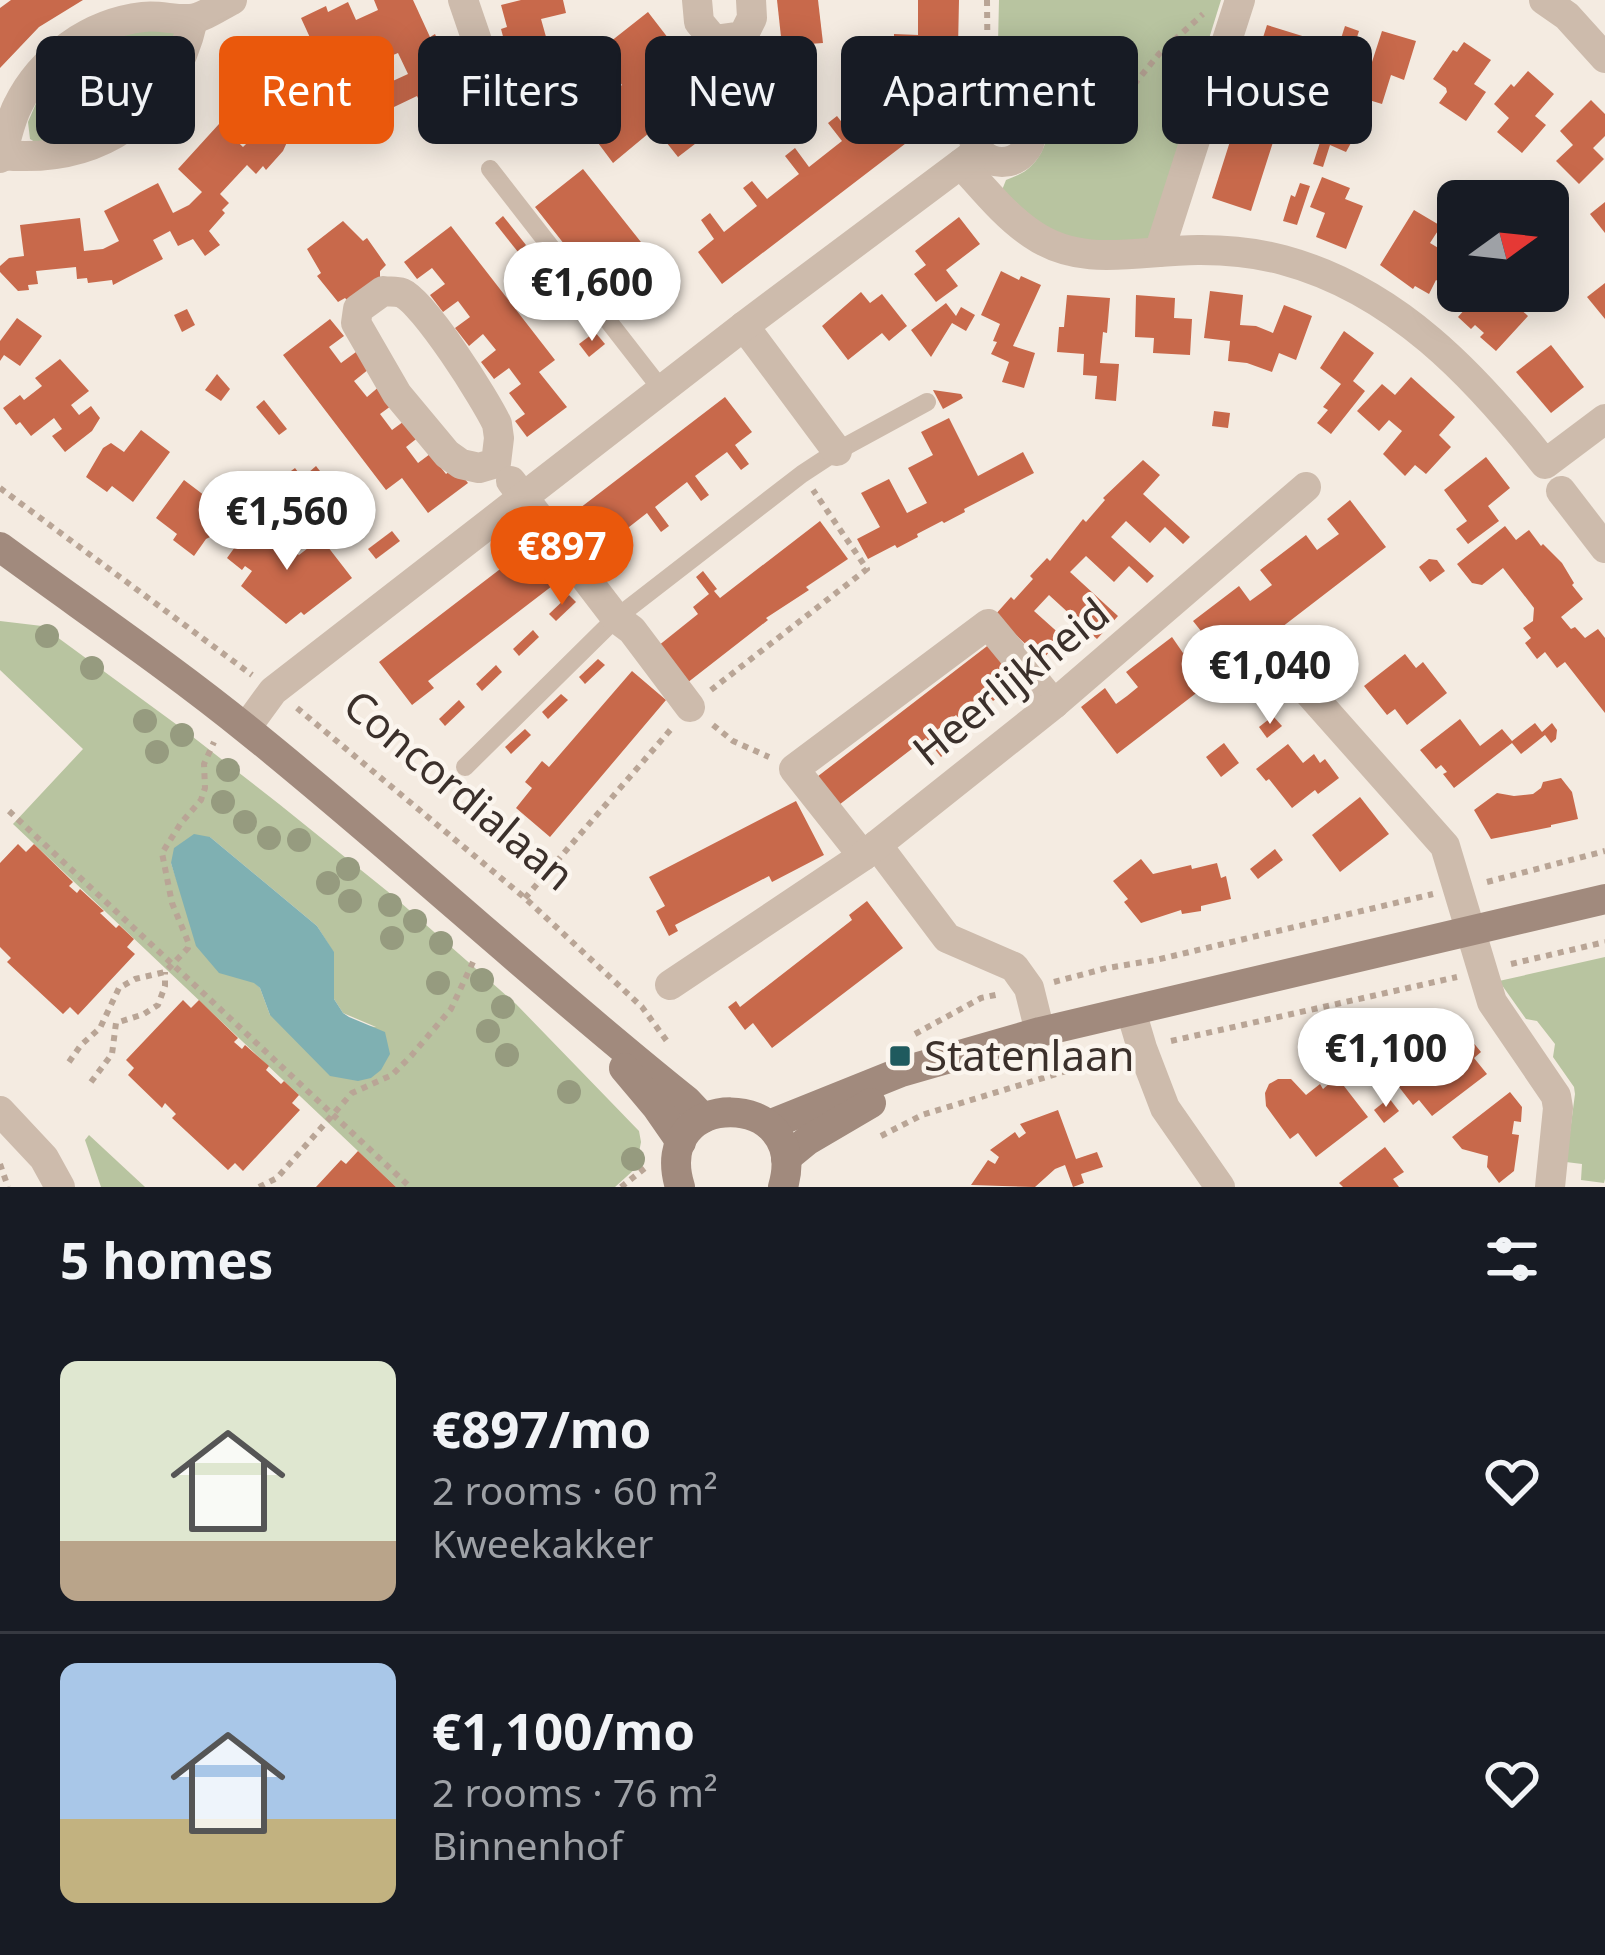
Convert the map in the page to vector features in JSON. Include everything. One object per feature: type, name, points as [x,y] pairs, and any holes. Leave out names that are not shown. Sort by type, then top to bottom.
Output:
[{"type":"main road","points":[[0,547],[246,728],[418,872],[569,1004],[656,1106],[692,1130]]},
{"type":"main road","points":[[769,1126],[901,1072],[1040,1032],[1605,899]]},
{"type":"main road","points":[[784,1172],[808,1140],[940,1063]]},
{"type":"main road","points":[[677,1185],[676,1168],[692,1130],[716,1113],[736,1111],[758,1117],[769,1126],[780,1140],[784,1172]]},
{"type":"street","points":[[187,10],[178,67],[132,123],[70,153],[30,158],[1,155],[8,129],[33,81],[72,43],[118,22],[232,0]]},
{"type":"street","points":[[464,0],[476,36]]},
{"type":"street","points":[[697,0],[700,22],[714,40],[742,36],[752,18],[751,0]]},
{"type":"street","points":[[1159,252],[1240,0]]},
{"type":"street","points":[[1544,0],[1568,16],[1605,58]]},
{"type":"street","points":[[971,144],[969,157],[1015,220],[1061,250],[1090,256],[1202,250],[1281,260],[1361,292],[1398,314],[1466,370],[1545,464],[1605,419]]},
{"type":"street","points":[[246,728],[273,691],[969,157],[1010,162],[1025,152],[1028,144]]},
{"type":"street","points":[[496,463],[479,468],[461,464],[397,394],[356,323],[358,309],[368,299],[382,291],[401,293],[451,350],[497,424],[496,463],[690,707]]},
{"type":"street","points":[[744,326],[837,451]]},
{"type":"street","name":"Heerlijkheid","points":[[670,986],[870,850],[1054,704],[1306,487]]},
{"type":"street","points":[[1561,491],[1605,548]]},
{"type":"street","points":[[1040,1032],[1029,988],[1014,967],[947,938],[794,769],[988,624],[1054,704]]},
{"type":"street","points":[[1304,687],[1445,845],[1492,1002],[1556,1096],[1550,1187]]},
{"type":"street","points":[[1131,1011],[1165,1108],[1220,1187]]},
{"type":"street","points":[[0,1111],[44,1158],[60,1187]]},
{"type":"lane","points":[[490,170],[662,390]]},
{"type":"lane","points":[[465,767],[616,619],[802,474],[927,403]]},
{"type":"path","points":[[987,0],[987,36]]},
{"type":"path","points":[[1138,80],[1205,11]]},
{"type":"path","points":[[525,898],[690,707],[867,568],[802,474]]},
{"type":"path","name":"Concordialaan","points":[[0,488],[338,741],[525,898],[642,1007],[673,1052]]},
{"type":"path","points":[[690,707],[733,741],[794,769]]},
{"type":"path","points":[[69,1062],[108,1016],[119,988],[165,972],[190,944],[172,903],[162,853],[201,800],[204,764],[216,738]]},
{"type":"path","points":[[10,811],[410,1187]]},
{"type":"path","points":[[898,1043],[982,998],[1605,851]]},
{"type":"path","points":[[871,1141],[922,1115],[1142,1048],[1605,942]]},
{"type":"path","points":[[259,1187],[277,1178],[352,1093],[392,1075],[410,1056],[451,1009],[478,954]]},
{"type":"path","points":[[116,1023],[158,1005],[165,972]]},
{"type":"path","points":[[108,1016],[116,1023]]},
{"type":"path","points":[[91,1082],[112,1054],[116,1023]]},
{"type":"path","points":[[621,1187],[652,1162]]},
{"type":"path","points":[[0,1164],[8,1187]]},
{"type":"path","points":[[277,1178],[286,1187]]},
{"type":"green space","points":[[999,0],[1221,0],[1210,36],[1162,36],[1162,144],[1178,144],[1151,245],[1061,243],[1002,190],[1006,180],[1032,165],[1044,144],[1138,144],[1138,36],[998,36]]},
{"type":"green space","points":[[185,20],[175,36],[111,36]]},
{"type":"green space","points":[[36,104],[36,142],[30,139],[28,122]]},
{"type":"green space","points":[[0,621],[42,626],[279,804],[516,1004],[639,1131],[636,1168],[615,1187],[396,1187],[13,824],[83,749],[0,670]],"holes":[[[210,837],[317,926],[334,953],[334,999],[343,1013],[376,1027],[270,1015],[260,988],[190,920],[171,863]]]},
{"type":"green space","points":[[1605,957],[1604,1183],[1581,1180],[1582,1164],[1566,1162],[1574,1087],[1553,1057],[1555,1044],[1537,1021],[1526,1019],[1499,981]]},
{"type":"green space","points":[[89,1135],[145,1187],[101,1187],[85,1140]]},
{"type":"water","points":[[194,834],[210,837],[317,926],[334,952],[334,999],[349,1017],[385,1032],[390,1054],[371,1078],[358,1081],[330,1076],[270,1015],[260,988],[219,973],[196,946],[171,863],[174,848]]},
{"type":"building","points":[[11,0],[83,0],[39,27],[0,68],[0,8]]},
{"type":"building","points":[[374,0],[413,0],[430,36],[418,36],[418,98],[394,107],[394,80],[408,74],[398,53],[394,55],[394,36],[309,36],[301,18],[348,2],[356,20],[378,10]]},
{"type":"building","points":[[563,0],[566,13],[541,19],[546,36],[503,36],[501,29],[507,27],[501,5]]},
{"type":"building","points":[[777,0],[818,0],[823,43],[817,43],[817,36],[781,36]]},
{"type":"building","points":[[918,0],[959,0],[958,36],[894,36],[894,34],[918,35]]},
{"type":"building","points":[[648,12],[666,36],[645,36],[645,136],[613,163],[599,144],[621,144],[618,36]]},
{"type":"building","points":[[1267,25],[1302,36],[1264,36]]},
{"type":"building","points":[[1345,26],[1359,31],[1357,36],[1342,36]]},
{"type":"building","points":[[1382,31],[1416,41],[1404,80],[1391,75],[1382,104],[1372,101],[1372,62]]},
{"type":"building","points":[[1464,42],[1491,60],[1474,84],[1486,92],[1466,121],[1439,103],[1446,88],[1433,79]]},
{"type":"building","points":[[1528,71],[1554,94],[1535,116],[1546,125],[1522,153],[1497,132],[1509,118],[1494,104]]},
{"type":"building","points":[[1591,100],[1605,114],[1605,136],[1593,148],[1604,159],[1579,184],[1556,161],[1573,145],[1560,131]]},
{"type":"building","points":[[837,116],[841,121],[841,140],[828,123]]},
{"type":"building","points":[[219,124],[219,144],[286,144],[266,170],[263,166],[256,174],[247,165],[220,194],[229,203],[209,231],[220,245],[205,256],[193,239],[178,246],[170,231],[153,240],[163,259],[113,285],[112,280],[88,283],[87,278],[77,279],[76,267],[36,271],[38,284],[18,291],[0,272],[9,258],[24,256],[20,225],[80,218],[84,251],[103,249],[119,241],[104,211],[158,183],[173,213],[202,192],[178,169]]},
{"type":"building","points":[[841,142],[905,144],[722,284],[698,252],[714,239],[701,220],[710,213],[724,232],[757,206],[743,188],[752,181],[767,199],[799,174],[785,156],[795,148],[809,167]]},
{"type":"building","points":[[668,144],[695,144],[678,157]]},
{"type":"building","points":[[1229,144],[1272,144],[1251,211],[1212,198]]},
{"type":"building","points":[[1319,144],[1350,144],[1346,152],[1330,145],[1323,167],[1313,164]]},
{"type":"building","points":[[583,169],[675,285],[637,316],[617,293],[605,296],[535,207]]},
{"type":"building","points":[[1322,177],[1350,188],[1345,199],[1363,206],[1346,249],[1316,237],[1325,213],[1310,207]]},
{"type":"building","points":[[1300,183],[1310,186],[1297,225],[1283,221]]},
{"type":"building","points":[[1605,202],[1605,233],[1590,214]]},
{"type":"building","points":[[1414,210],[1437,224],[1430,243],[1437,247],[1437,281],[1429,294],[1413,289],[1380,265]]},
{"type":"building","points":[[503,216],[526,245],[518,252],[495,223]]},
{"type":"building","points":[[959,217],[980,244],[946,270],[958,286],[936,302],[914,274],[926,265],[915,251]]},
{"type":"building","points":[[343,221],[363,241],[367,238],[386,265],[380,278],[338,302],[317,276],[321,273],[307,249]]},
{"type":"building","points":[[451,226],[555,360],[539,372],[567,407],[527,437],[515,421],[525,414],[509,393],[521,384],[509,368],[494,379],[481,362],[496,350],[483,334],[469,346],[455,328],[470,317],[458,301],[443,312],[430,295],[445,284],[432,268],[417,279],[404,262]]},
{"type":"building","points":[[1001,271],[1041,285],[1013,346],[1035,353],[1024,388],[1002,382],[1009,362],[991,354],[1000,324],[981,315]]},
{"type":"building","points":[[556,282],[578,311],[570,318],[547,289]]},
{"type":"building","points":[[1605,283],[1605,319],[1587,297]]},
{"type":"building","points":[[1210,291],[1243,295],[1240,325],[1273,333],[1284,305],[1312,316],[1296,360],[1279,353],[1272,372],[1228,361],[1230,341],[1204,338]]},
{"type":"building","points":[[861,292],[870,303],[882,294],[907,326],[889,341],[882,333],[848,360],[822,326]]},
{"type":"building","points":[[1067,295],[1110,298],[1100,363],[1119,364],[1116,401],[1095,399],[1097,376],[1083,375],[1084,354],[1057,352]]},
{"type":"building","points":[[1136,295],[1175,298],[1174,318],[1192,319],[1190,355],[1153,353],[1154,338],[1135,337]]},
{"type":"building","points":[[946,303],[956,316],[961,307],[975,315],[966,331],[952,323],[931,357],[911,330]]},
{"type":"building","points":[[187,309],[195,325],[182,332],[174,315]]},
{"type":"building","points":[[1462,312],[1524,312],[1528,316],[1496,351],[1480,337],[1484,333],[1458,317]]},
{"type":"building","points":[[17,318],[42,336],[20,366],[4,355],[0,361],[0,341]]},
{"type":"building","points":[[330,319],[344,336],[329,347],[341,363],[356,352],[369,369],[354,381],[367,397],[381,385],[395,403],[380,414],[392,430],[407,419],[420,436],[406,447],[418,463],[430,454],[446,474],[455,467],[468,483],[428,513],[402,478],[386,490],[283,355]]},
{"type":"building","points":[[1344,331],[1374,353],[1353,381],[1365,391],[1331,434],[1317,423],[1341,384],[1320,368]]},
{"type":"building","points":[[595,332],[605,344],[589,357],[579,344]]},
{"type":"building","points":[[1551,345],[1584,387],[1551,413],[1516,372]]},
{"type":"building","points":[[60,359],[89,391],[71,405],[79,415],[91,406],[100,418],[92,431],[65,452],[52,436],[62,429],[54,418],[31,436],[3,408],[42,386],[35,378]]},
{"type":"building","points":[[217,374],[230,389],[221,401],[205,390]]},
{"type":"building","points":[[1411,377],[1455,417],[1439,435],[1451,447],[1426,474],[1415,465],[1405,476],[1383,454],[1402,431],[1389,420],[1379,431],[1357,411],[1382,384],[1395,395]]},
{"type":"building","points":[[933,390],[961,394],[963,398],[943,409]]},
{"type":"building","points":[[725,397],[752,432],[735,445],[749,464],[741,470],[727,452],[695,476],[709,495],[701,501],[687,482],[655,507],[669,526],[661,532],[647,513],[615,538],[629,556],[621,562],[607,544],[589,557],[563,521]]},
{"type":"building","points":[[264,400],[287,429],[279,435],[256,407]]},
{"type":"building","points":[[1214,411],[1230,413],[1228,428],[1212,426]]},
{"type":"building","points":[[949,418],[978,476],[1023,452],[1034,473],[868,559],[857,539],[880,527],[861,493],[889,479],[907,513],[927,503],[908,468],[933,455],[921,432]]},
{"type":"building","points":[[141,430],[170,452],[133,502],[112,486],[107,492],[86,477],[103,448],[111,443],[124,452]]},
{"type":"building","points":[[1486,457],[1510,488],[1488,506],[1499,521],[1468,544],[1456,529],[1467,521],[1444,490]]},
{"type":"building","points":[[1143,460],[1160,475],[1143,494],[1190,537],[1183,544],[1165,527],[1150,543],[1126,521],[1111,537],[1154,576],[1147,583],[1129,566],[1114,582],[1086,556],[1070,572],[1118,616],[1097,639],[1049,595],[1034,611],[1063,637],[1042,660],[995,615]]},
{"type":"building","points":[[316,466],[339,495],[331,502],[308,473]]},
{"type":"building","points":[[295,468],[312,491],[305,496],[287,474]]},
{"type":"building","points":[[184,480],[213,502],[206,512],[219,522],[214,535],[194,556],[156,518]]},
{"type":"building","points":[[1350,500],[1386,547],[1117,754],[1081,707],[1105,688],[1116,704],[1127,696],[1138,687],[1126,672],[1172,637],[1183,653],[1205,636],[1193,621],[1239,586],[1250,601],[1272,585],[1260,570],[1306,535],[1317,550],[1339,534],[1327,519]]},
{"type":"building","points":[[310,507],[315,514],[292,531],[287,523]]},
{"type":"building","points":[[256,518],[272,530],[268,535],[299,555],[321,538],[352,578],[286,624],[241,586],[252,571],[245,566],[242,570],[227,558]]},
{"type":"building","points":[[820,521],[848,559],[687,683],[658,646],[698,614],[693,607],[709,594],[696,577],[703,571],[720,598]]},
{"type":"building","points":[[1505,526],[1516,540],[1529,530],[1562,563],[1583,599],[1561,617],[1571,629],[1575,627],[1585,638],[1598,629],[1605,638],[1605,713],[1565,662],[1557,668],[1545,652],[1537,659],[1525,643],[1531,638],[1523,628],[1533,621],[1534,608],[1503,568],[1482,585],[1472,583],[1457,564]]},
{"type":"building","points":[[392,531],[400,541],[376,559],[368,549]]},
{"type":"building","points":[[542,537],[569,573],[428,681],[434,688],[412,705],[379,662]]},
{"type":"building","points":[[1429,559],[1437,560],[1445,571],[1430,582],[1419,567]]},
{"type":"building","points":[[569,595],[576,602],[556,621],[549,614]]},
{"type":"building","points":[[533,630],[539,637],[519,656],[513,649]]},
{"type":"building","points":[[995,640],[1017,668],[997,684],[1004,693],[993,701],[986,692],[966,707],[974,716],[964,724],[956,715],[937,730],[951,749],[941,757],[926,738],[835,808],[813,780]]},
{"type":"building","points":[[1405,654],[1416,668],[1423,662],[1447,693],[1407,725],[1395,709],[1387,715],[1364,686]]},
{"type":"building","points":[[598,659],[605,665],[585,684],[579,677]]},
{"type":"building","points":[[496,665],[502,672],[482,691],[476,684]]},
{"type":"building","points":[[632,671],[666,700],[550,837],[516,808],[532,788],[525,782],[542,761],[549,767]]},
{"type":"building","points":[[561,694],[568,700],[548,719],[542,712]]},
{"type":"building","points":[[459,700],[465,707],[445,726],[439,719]]},
{"type":"building","points":[[1273,716],[1282,726],[1267,738],[1259,727]]},
{"type":"building","points":[[1460,719],[1480,746],[1502,729],[1512,741],[1535,723],[1542,732],[1552,723],[1556,739],[1551,743],[1545,735],[1521,754],[1512,743],[1454,788],[1441,765],[1436,769],[1420,750]]},
{"type":"building","points":[[525,729],[531,735],[511,754],[505,747]]},
{"type":"building","points":[[1224,743],[1239,763],[1221,777],[1206,757]]},
{"type":"building","points":[[1288,744],[1303,763],[1314,754],[1320,763],[1325,759],[1339,778],[1292,808],[1256,769]]},
{"type":"building","points":[[1561,778],[1572,792],[1578,819],[1491,839],[1474,810],[1497,793],[1533,794],[1543,782]]},
{"type":"building","points":[[1360,797],[1389,834],[1340,872],[1312,835]]},
{"type":"building","points":[[796,801],[824,855],[772,882],[769,876],[675,925],[678,931],[669,936],[656,911],[665,906],[649,877]]},
{"type":"building","points":[[18,844],[26,852],[34,844],[73,882],[69,886],[77,893],[80,889],[116,928],[119,925],[134,939],[127,947],[135,954],[78,1015],[70,1007],[63,1014],[7,962],[11,958],[0,947],[0,863]]},
{"type":"building","points":[[1275,849],[1283,860],[1258,879],[1250,869]]},
{"type":"building","points":[[1141,859],[1153,874],[1217,863],[1221,878],[1226,876],[1231,899],[1201,906],[1201,911],[1182,914],[1181,910],[1141,923],[1113,881]]},
{"type":"building","points":[[867,901],[903,948],[772,1048],[753,1023],[745,1030],[728,1007],[736,1001],[740,1007],[852,920],[849,915]]},
{"type":"building","points":[[183,1000],[191,1008],[199,1000],[238,1038],[234,1042],[242,1049],[245,1045],[281,1084],[284,1081],[299,1095],[292,1103],[300,1110],[243,1171],[235,1163],[228,1170],[172,1118],[176,1114],[165,1103],[162,1108],[128,1075],[134,1068],[126,1060]]},
{"type":"building","points":[[1467,1035],[1481,1052],[1474,1058],[1487,1074],[1432,1116],[1419,1100],[1413,1105],[1399,1087]]},
{"type":"building","points":[[1337,1077],[1368,1117],[1316,1157],[1298,1133],[1290,1139],[1266,1106],[1265,1093],[1278,1079],[1291,1079],[1306,1095]]},
{"type":"building","points":[[1510,1092],[1522,1107],[1521,1122],[1514,1121],[1512,1134],[1519,1135],[1514,1171],[1499,1183],[1487,1167],[1488,1156],[1462,1149],[1452,1137]]},
{"type":"building","points":[[1389,1098],[1399,1111],[1384,1123],[1374,1110]]},
{"type":"building","points":[[1058,1110],[1076,1159],[1097,1152],[1103,1167],[1081,1174],[1084,1183],[1073,1187],[1065,1165],[1035,1187],[971,1185],[988,1160],[995,1164],[999,1157],[990,1150],[1015,1132],[1019,1138],[1026,1133],[1020,1124]]},
{"type":"building","points":[[1385,1147],[1404,1172],[1393,1179],[1399,1187],[1343,1187],[1339,1183]]},
{"type":"building","points":[[358,1151],[396,1187],[316,1187],[341,1160],[346,1164]]},
{"type":"place","name":"Statenlaan","points":[[900,1056]]}]
